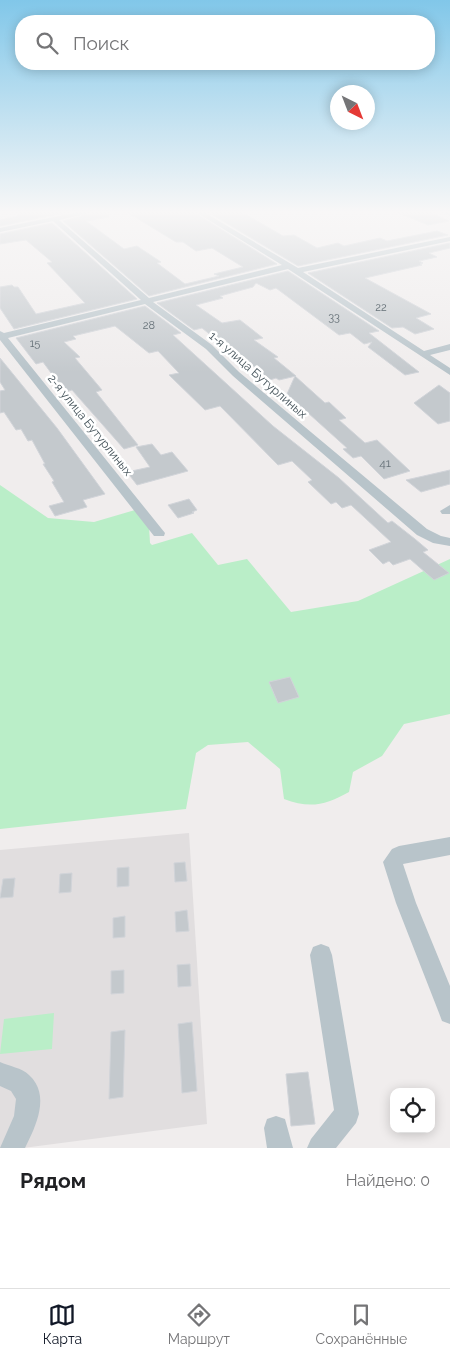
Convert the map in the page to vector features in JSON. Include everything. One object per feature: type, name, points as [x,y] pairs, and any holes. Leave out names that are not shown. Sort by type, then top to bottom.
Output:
[{"type":"street","name":"1-я улица Бутурлиных","points":[[104,265],[147,301],[210,347],[236,374],[422,532],[438,540],[450,542]]},
{"type":"street","points":[[285,265],[450,372]]},
{"type":"street","points":[[1,336],[147,301],[315,265]]},
{"type":"street","name":"2-я улица Бутурлиных","points":[[1,336],[159,533]]},
{"type":"street","points":[[423,354],[450,347]]},
{"type":"street","points":[[450,846],[399,855],[394,862],[406,903],[450,1013]]},
{"type":"street","points":[[320,1148],[347,1114],[321,954]]},
{"type":"street","points":[[0,1074],[16,1080],[23,1086],[27,1094],[28,1105],[25,1121],[12,1148]]},
{"type":"shaded area","points":[[189,833],[207,1124],[23,1148],[0,1148],[0,850]]},
{"type":"green space","points":[[0,485],[48,518],[94,522],[135,510],[149,526],[150,543],[152,545],[192,533],[218,565],[247,559],[291,612],[358,601],[450,559],[450,714],[404,724],[382,756],[353,772],[349,792],[325,803],[310,805],[284,799],[280,769],[248,742],[208,745],[196,753],[186,809],[0,829]]},
{"type":"green space","points":[[54,1013],[52,1049],[0,1054],[4,1019]]},
{"type":"building","points":[[48,265],[98,265],[137,299],[14,329],[0,308],[0,287],[12,285],[18,287],[36,314],[85,303]]},
{"type":"building","points":[[113,265],[159,265],[185,284],[219,276],[214,274],[243,267],[239,265],[275,265],[149,296]]},
{"type":"building","points":[[348,265],[421,265],[365,278],[431,314],[416,318],[434,329],[415,334],[403,327],[392,328],[308,273]]},
{"type":"building","points":[[288,271],[379,331],[369,333],[419,372],[405,375],[368,347],[372,342],[364,344],[350,333],[339,335],[276,288],[270,290],[256,283],[253,287],[220,296],[223,298],[196,305],[222,323],[240,320],[263,338],[254,340],[278,357],[274,358],[296,376],[270,380],[228,345],[224,346],[202,328],[194,330],[157,303]]},
{"type":"building","points":[[145,306],[181,333],[173,335],[273,426],[339,478],[388,523],[392,521],[415,539],[428,550],[423,552],[449,573],[434,580],[410,559],[393,565],[389,561],[383,564],[369,550],[391,542],[351,505],[342,508],[336,502],[331,504],[308,482],[312,480],[292,461],[278,465],[220,406],[205,410],[169,375],[179,373],[158,351],[149,353],[115,326],[73,336],[76,339],[64,342],[80,357],[75,358],[102,390],[96,392],[138,445],[124,449],[72,390],[65,392],[43,362],[36,364],[16,338]]},
{"type":"building","points":[[0,358],[57,428],[105,494],[83,500],[87,507],[55,516],[49,506],[64,502],[52,482],[54,481],[43,464],[45,464],[32,440],[28,441],[21,429],[16,430],[4,412],[0,413],[0,391],[5,390],[0,382]]},
{"type":"building","points":[[295,376],[325,403],[329,402],[346,418],[339,420],[365,443],[377,440],[410,471],[384,479],[361,456],[353,458],[343,449],[347,448],[287,394]]},
{"type":"building","points":[[439,385],[450,393],[450,421],[438,424],[414,403]]},
{"type":"building","points":[[152,444],[161,455],[172,452],[188,471],[137,485],[127,472],[150,467],[136,447]]},
{"type":"building","points":[[450,470],[450,484],[421,492],[406,480]]},
{"type":"building","points":[[189,499],[197,510],[192,512],[194,513],[178,518],[168,505]]},
{"type":"building","points":[[290,677],[299,697],[278,703],[269,682]]},
{"type":"building","points":[[185,862],[187,881],[175,882],[174,863]]},
{"type":"building","points":[[129,867],[129,886],[117,887],[117,868]]},
{"type":"building","points":[[72,873],[71,892],[59,893],[60,874]]},
{"type":"building","points":[[15,878],[13,897],[0,898],[3,879]]},
{"type":"building","points":[[187,910],[189,931],[176,932],[175,912]]},
{"type":"building","points":[[125,916],[125,937],[113,938],[113,918]]},
{"type":"building","points":[[190,964],[191,986],[178,987],[177,965]]},
{"type":"building","points":[[124,970],[124,993],[111,994],[111,971]]},
{"type":"building","points":[[192,1022],[197,1091],[182,1093],[178,1024]]},
{"type":"building","points":[[125,1030],[123,1097],[109,1099],[111,1032]]},
{"type":"building","points":[[308,1072],[315,1124],[291,1126],[286,1074]]}]
